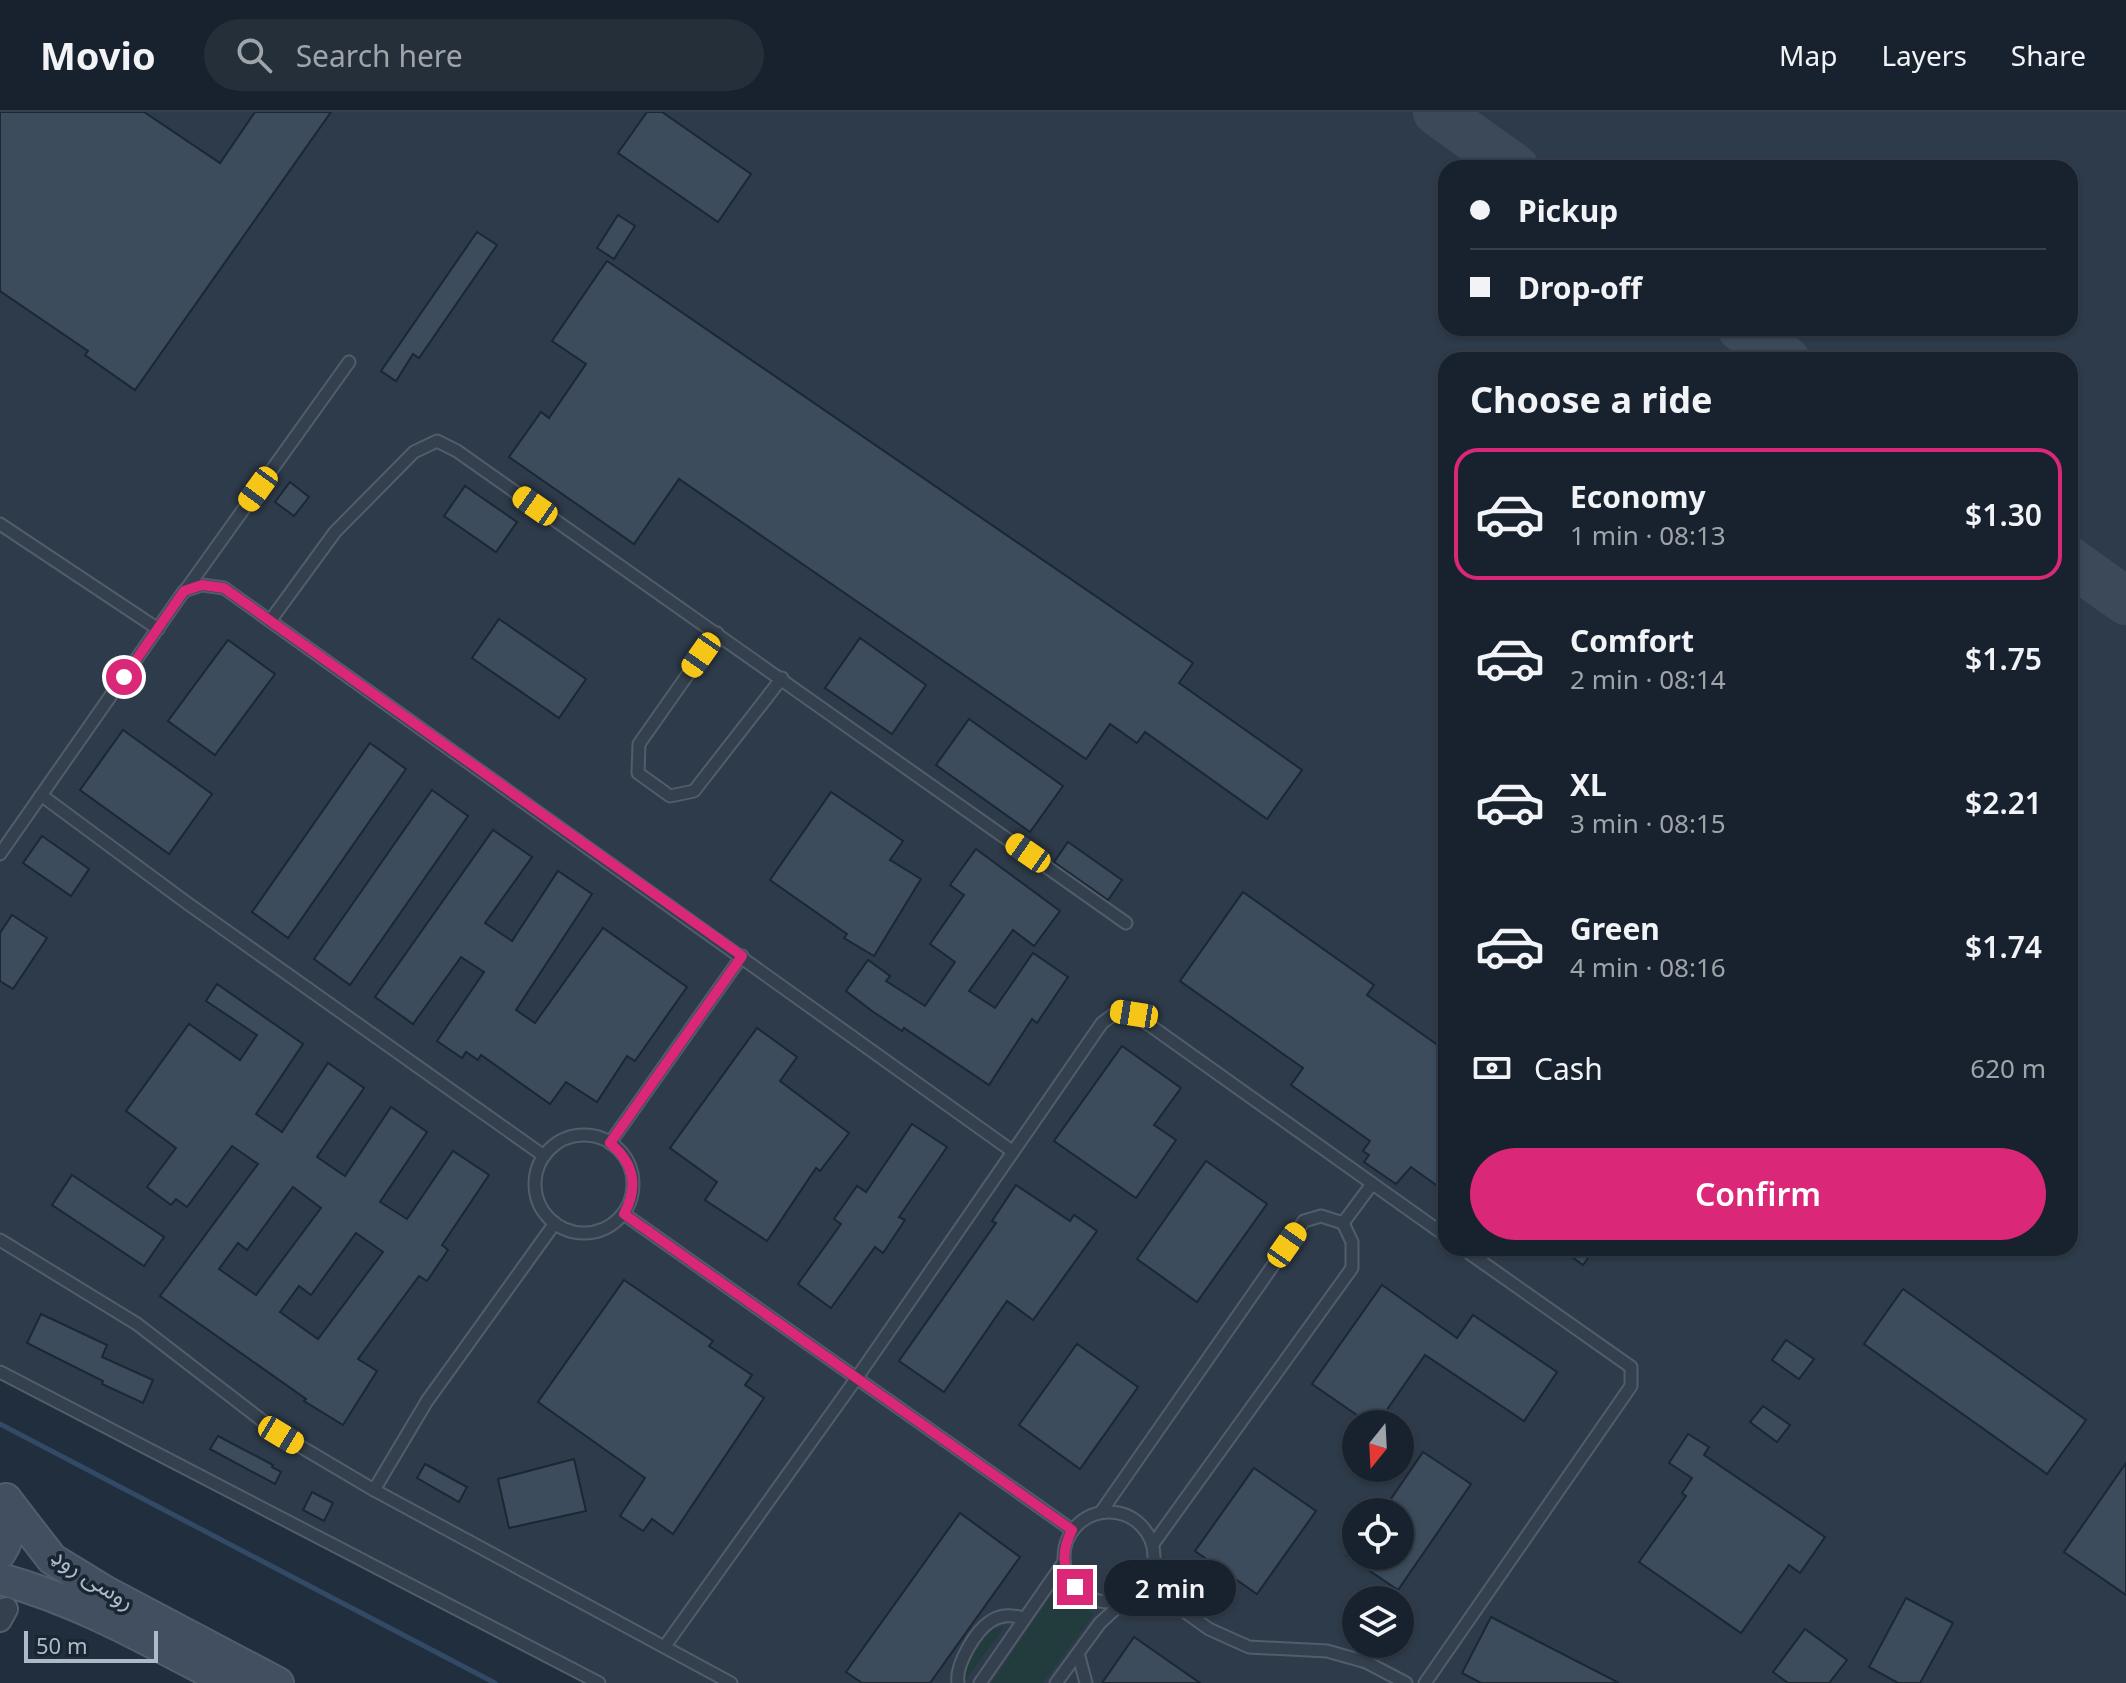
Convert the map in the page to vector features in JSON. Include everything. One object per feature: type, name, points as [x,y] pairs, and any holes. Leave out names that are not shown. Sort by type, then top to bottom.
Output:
[{"type":"main road","points":[[0,1553],[6,1544],[11,1523],[4,1496]]},
{"type":"main road","name":"روسی روډ","points":[[4,1496],[52,1559],[106,1592],[278,1683]]},
{"type":"main road","points":[[0,1579],[95,1612],[230,1683]]},
{"type":"lane","points":[[0,854],[349,362]]},
{"type":"lane","points":[[270,621],[335,532],[414,452],[437,441],[457,451],[782,678],[1126,923]]},
{"type":"lane","points":[[0,524],[158,629]]},
{"type":"lane","points":[[184,591],[202,585],[224,588],[1012,1151]]},
{"type":"lane","points":[[717,633],[639,744],[638,773],[670,796],[694,791],[782,678]]},
{"type":"lane","points":[[41,795],[187,903],[544,1156]]},
{"type":"lane","points":[[610,1143],[742,956]]},
{"type":"lane","points":[[665,1646],[856,1379],[1102,1023],[1117,1012],[1134,1014],[1438,1230]]},
{"type":"lane","points":[[582,1135],[610,1143],[623,1153],[631,1168],[634,1184],[624,1214],[612,1225],[583,1233],[555,1223],[544,1212],[535,1185],[537,1170],[544,1156],[567,1138],[582,1135]]},
{"type":"lane","points":[[1343,1223],[1372,1184]]},
{"type":"lane","points":[[624,1214],[1072,1530]]},
{"type":"lane","points":[[1101,1512],[1127,1515],[1147,1532],[1155,1558],[1153,1572],[1146,1584],[1136,1594],[1111,1603],[1085,1596],[1067,1575],[1064,1562],[1067,1540],[1072,1530],[1080,1522],[1101,1512],[1304,1221],[1321,1216],[1343,1223],[1352,1242],[1352,1268],[1153,1544]]},
{"type":"lane","points":[[374,1490],[427,1401],[555,1223]]},
{"type":"lane","points":[[0,1240],[137,1324],[281,1435],[374,1490],[731,1683]]},
{"type":"lane","points":[[1425,1683],[1631,1386],[1631,1367],[1473,1256]]},
{"type":"lane","points":[[0,1372],[599,1683]]},
{"type":"lane","points":[[980,1683],[1064,1562]]},
{"type":"lane","points":[[1146,1584],[1209,1629],[1249,1647],[1327,1651],[1366,1662],[1406,1683]]},
{"type":"lane","points":[[1056,1683],[1100,1623],[1124,1600]]},
{"type":"lane","points":[[958,1683],[956,1678],[964,1654],[990,1621],[1011,1614],[1023,1618]]},
{"type":"lane","points":[[1078,1653],[1086,1683]]},
{"type":"shaded area","points":[[0,112],[2126,112],[2126,1683],[589,1683],[0,1377]]},
{"type":"green space","points":[[1066,1595],[1094,1614],[1043,1683],[992,1683],[1050,1597]]},
{"type":"green space","points":[[1004,1627],[965,1681],[967,1666],[978,1647],[993,1629]]},
{"type":"building","points":[[0,112],[144,112],[220,163],[255,112],[331,112],[135,390],[85,355],[88,351],[0,291]]},
{"type":"building","points":[[647,112],[662,112],[751,174],[718,222],[618,153]]},
{"type":"building","points":[[618,215],[635,226],[614,259],[597,248]]},
{"type":"building","points":[[477,232],[497,245],[419,358],[413,354],[396,381],[381,371]]},
{"type":"building","points":[[607,261],[1193,663],[1179,683],[1302,770],[1267,819],[1145,732],[1137,743],[1110,724],[1086,759],[679,479],[634,544],[509,457],[541,412],[549,418],[586,364],[552,341]]},
{"type":"building","points":[[290,482],[309,497],[294,516],[275,502]]},
{"type":"building","points":[[465,486],[517,522],[496,552],[444,516]]},
{"type":"building","points":[[499,619],[586,679],[559,718],[472,658]]},
{"type":"building","points":[[860,638],[926,685],[892,734],[825,688]]},
{"type":"building","points":[[228,640],[275,674],[215,755],[168,721]]},
{"type":"building","points":[[969,719],[1063,786],[1030,832],[936,765]]},
{"type":"building","points":[[123,730],[212,794],[169,854],[80,790]]},
{"type":"building","points":[[370,743],[406,769],[288,938],[252,912]]},
{"type":"building","points":[[432,790],[468,816],[350,985],[314,959]]},
{"type":"building","points":[[831,792],[903,841],[890,860],[921,879],[874,956],[844,938],[847,934],[770,880]]},
{"type":"building","points":[[493,830],[532,857],[485,923],[512,941],[558,871],[592,894],[516,1010],[535,1023],[603,928],[687,987],[635,1061],[627,1056],[597,1102],[566,1082],[550,1104],[481,1055],[478,1060],[466,1052],[462,1058],[437,1041],[484,972],[461,957],[413,1024],[375,997]]},
{"type":"building","points":[[42,836],[89,869],[71,896],[23,863]]},
{"type":"building","points":[[1068,842],[1122,880],[1108,900],[1054,862]]},
{"type":"building","points":[[976,849],[1060,911],[1034,946],[1013,930],[969,991],[995,1008],[1033,953],[1068,977],[1037,1023],[1032,1019],[989,1085],[904,1028],[902,1031],[846,991],[868,960],[890,976],[886,981],[925,1006],[955,962],[930,944],[964,895],[950,885]]},
{"type":"building","points":[[1243,892],[1374,985],[1367,995],[1438,1045],[1438,1186],[1411,1167],[1396,1184],[1364,1162],[1369,1155],[1363,1151],[1370,1141],[1291,1085],[1303,1068],[1180,981]]},
{"type":"building","points":[[12,915],[47,938],[13,989],[0,981],[0,933]]},
{"type":"building","points":[[217,984],[303,1044],[256,1114],[282,1132],[328,1063],[364,1088],[317,1157],[345,1176],[391,1107],[427,1132],[380,1202],[407,1219],[453,1151],[489,1175],[442,1245],[448,1250],[427,1281],[419,1276],[358,1359],[377,1371],[343,1425],[304,1401],[306,1399],[160,1296],[258,1164],[232,1146],[187,1207],[176,1199],[171,1205],[147,1187],[176,1148],[126,1111],[189,1024],[240,1060],[257,1035],[206,1001]],"holes":[[[293,1187],[321,1208],[256,1295],[219,1269],[238,1243],[247,1250]],[[356,1233],[383,1252],[318,1339],[280,1312],[299,1286],[311,1295]]]},
{"type":"building","points":[[757,1028],[797,1057],[780,1081],[849,1133],[820,1171],[816,1168],[767,1241],[705,1200],[717,1182],[670,1148]]},
{"type":"building","points":[[1122,1046],[1181,1088],[1154,1125],[1176,1140],[1136,1198],[1054,1141]]},
{"type":"building","points":[[912,1124],[947,1147],[899,1217],[905,1220],[883,1253],[875,1247],[831,1308],[798,1284],[841,1224],[834,1219],[857,1186],[866,1192]]},
{"type":"building","points":[[1206,1161],[1267,1204],[1197,1302],[1137,1259]]},
{"type":"building","points":[[72,1175],[164,1237],[144,1266],[52,1205]]},
{"type":"building","points":[[1016,1185],[1070,1221],[1074,1215],[1097,1231],[1033,1320],[1007,1301],[944,1392],[899,1361],[996,1223],[992,1221]]},
{"type":"building","points":[[1571,1256],[1589,1256],[1583,1265]]},
{"type":"building","points":[[624,1280],[713,1341],[709,1346],[752,1375],[745,1385],[764,1398],[673,1534],[652,1519],[643,1531],[620,1516],[645,1478],[538,1402]]},
{"type":"building","points":[[1382,1285],[1457,1338],[1473,1315],[1557,1372],[1524,1421],[1425,1355],[1387,1410],[1350,1410],[1312,1384]]},
{"type":"building","points":[[1903,1289],[2086,1420],[2047,1474],[1864,1344]]},
{"type":"building","points":[[41,1314],[107,1345],[102,1357],[153,1380],[143,1403],[27,1343]]},
{"type":"building","points":[[1786,1340],[1814,1359],[1799,1379],[1772,1360]]},
{"type":"building","points":[[1077,1344],[1138,1387],[1080,1469],[1019,1425]]},
{"type":"building","points":[[1763,1406],[1790,1425],[1777,1442],[1750,1422]]},
{"type":"building","points":[[1688,1434],[1709,1447],[1704,1455],[1825,1537],[1800,1573],[1789,1565],[1741,1633],[1639,1562],[1686,1496],[1682,1493],[1692,1478],[1669,1463]]},
{"type":"building","points":[[218,1436],[273,1465],[281,1472],[275,1484],[210,1449]]},
{"type":"building","points":[[1423,1452],[1471,1484],[1414,1567],[1414,1498],[1392,1498],[1402,1482],[1414,1482],[1414,1465]]},
{"type":"building","points":[[574,1459],[586,1511],[509,1528],[498,1479]]},
{"type":"building","points":[[2126,1463],[2126,1595],[2064,1552]]},
{"type":"building","points":[[425,1464],[467,1487],[459,1502],[417,1478]]},
{"type":"building","points":[[1254,1468],[1316,1511],[1257,1594],[1195,1551]]},
{"type":"building","points":[[312,1492],[333,1503],[324,1521],[303,1510]]},
{"type":"building","points":[[960,1513],[1020,1557],[930,1683],[862,1683],[846,1672]]},
{"type":"building","points":[[1369,1570],[1412,1570],[1401,1586],[1392,1586]]},
{"type":"building","points":[[1906,1598],[1953,1623],[1920,1683],[1898,1683],[1869,1667]]},
{"type":"building","points":[[1491,1617],[1619,1683],[1481,1683],[1462,1673]]},
{"type":"building","points":[[1805,1629],[1847,1660],[1829,1683],[1788,1683],[1773,1672]]},
{"type":"building","points":[[1134,1637],[1200,1683],[1102,1683]]},
{"type":"waterway","points":[[0,1424],[495,1683]]},
{"type":"taxiway","points":[[1437,112],[1504,160]]},
{"type":"taxiway","points":[[1752,336],[1775,352]]},
{"type":"taxiway","points":[[2078,567],[2126,601]]},
{"type":"route","points":[[124,677],[184,591],[202,585],[224,588],[742,956],[610,1143],[623,1153],[631,1168],[634,1184],[624,1214],[1072,1530],[1064,1551],[1064,1562],[1067,1575],[1075,1587]]}]
